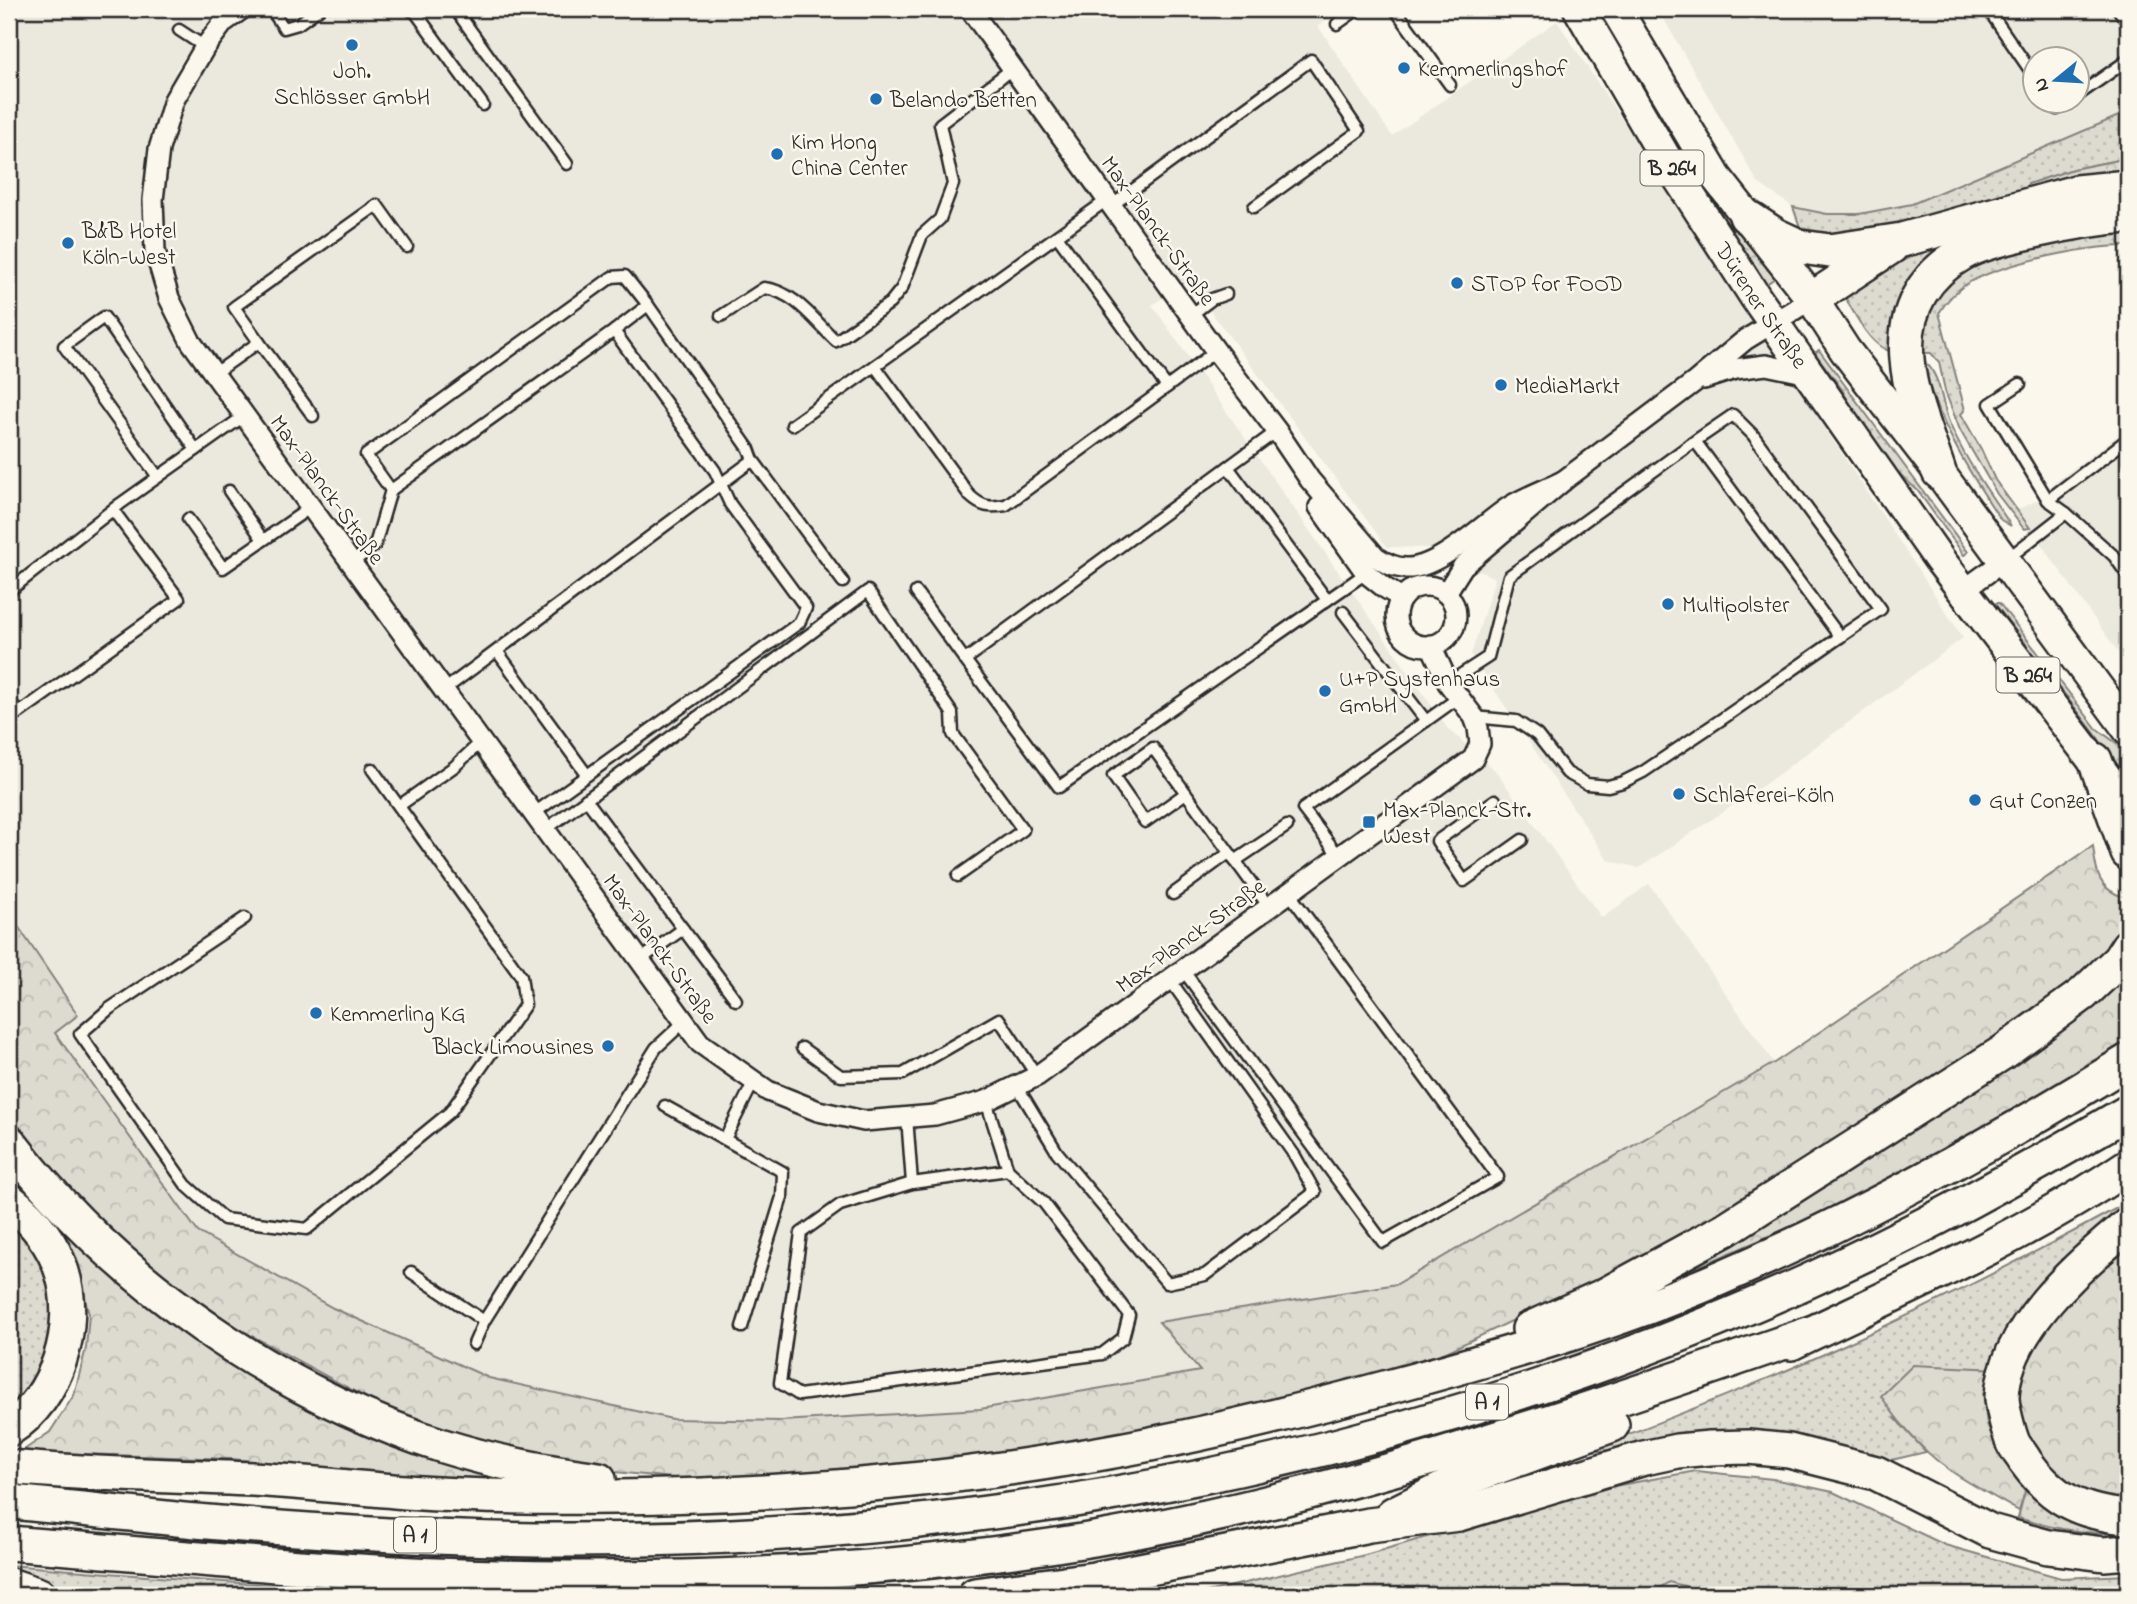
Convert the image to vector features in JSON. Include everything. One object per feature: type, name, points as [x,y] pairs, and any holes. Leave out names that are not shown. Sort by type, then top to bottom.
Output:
[{"type":"highway","points":[[1746,216],[1775,235],[1801,247],[1830,251],[1902,240],[2076,192],[2128,187]]},
{"type":"highway","points":[[1939,472],[1912,394],[1907,359],[1908,323],[1920,292],[1933,274],[1964,252],[2010,237],[2091,218],[2128,215]]},
{"type":"highway","points":[[1812,299],[1902,240]]},
{"type":"highway","points":[[2095,760],[2128,853]]},
{"type":"highway","points":[[1433,1375],[1605,1295],[1726,1229],[2002,1053],[2083,994],[2119,960],[2128,946]]},
{"type":"highway","points":[[9,1467],[256,1479],[412,1493],[613,1497],[801,1490],[895,1482],[989,1471],[1153,1444],[1283,1416],[1582,1332],[1714,1280],[1856,1215],[2024,1123],[2128,1061]]},
{"type":"highway","name":"A 1","points":[[22,1503],[195,1521],[459,1537],[672,1539],[795,1534],[954,1519],[1198,1479],[1301,1455],[1455,1413],[1573,1374],[1705,1324],[1867,1253],[1962,1205],[2128,1112]]},
{"type":"highway","points":[[9,1142],[41,1182],[85,1227],[174,1304],[265,1365],[333,1401],[404,1432],[484,1458],[558,1474],[709,1494]]},
{"type":"highway","name":"A 1","points":[[9,1543],[460,1576],[677,1577],[928,1562],[1056,1545],[1163,1526],[1371,1476],[1560,1419],[1811,1334],[2033,1224],[2128,1166]]},
{"type":"highway","points":[[9,1200],[26,1214],[46,1239],[61,1270],[68,1311],[60,1357],[46,1390],[35,1407],[9,1429]]},
{"type":"highway","points":[[2128,1225],[2085,1259],[2020,1338],[2006,1371],[2002,1399],[2013,1444],[2038,1479],[2063,1500],[2102,1515],[2128,1517]]},
{"type":"highway","points":[[1368,1525],[1459,1481],[1637,1416],[1811,1334]]},
{"type":"highway","points":[[975,1595],[1015,1592],[1368,1525],[1459,1514],[1632,1461],[1677,1451],[1710,1448],[1748,1447],[1789,1451],[1876,1474],[1990,1531],[2048,1547],[2104,1554],[2128,1552]]},
{"type":"highway","points":[[22,1503],[269,1502],[412,1493]]},
{"type":"highway","points":[[9,1585],[39,1595]]},
{"type":"main road","name":"Dürener Straße","points":[[1579,9],[1665,157],[1874,469],[1962,591],[2128,806]]},
{"type":"main road","name":"Dürener Straße","points":[[1616,9],[1716,177],[1812,299],[1845,350],[1939,472],[2128,729]]},
{"type":"street","name":"Max-Planck-Straße","points":[[242,9],[224,22],[205,47],[174,100],[159,149],[153,200],[155,251],[169,298],[191,342],[684,1022],[700,1043],[768,1091],[818,1111],[864,1121],[935,1115],[986,1101],[1037,1076],[1473,759],[1480,744],[1474,717]]},
{"type":"street","name":"Max-Planck-Straße","points":[[970,9],[1310,480],[1376,556],[1389,565],[1406,568],[1421,566],[1440,557],[1511,506],[1563,481]]},
{"type":"street","name":"Max-Planck-Straße","points":[[1446,593],[1463,566],[1563,481],[1696,381],[1745,340],[1812,299]]},
{"type":"street","name":"Max-Planck-Straße","points":[[1696,381],[1735,369],[1766,365],[1809,374]]},
{"type":"street","name":"Max-Planck-Straße","points":[[1310,480],[1320,510],[1366,573],[1402,598]]},
{"type":"street","points":[[1962,591],[2004,561]]},
{"type":"street","points":[[1422,586],[1438,588],[1446,593],[1455,608],[1455,622],[1446,638],[1431,645],[1415,644],[1401,632],[1396,618],[1402,598],[1412,589],[1422,586]]},
{"type":"street","points":[[1431,645],[1453,690],[1474,717]]},
{"type":"lane","points":[[271,9],[284,28],[298,24],[319,9]]},
{"type":"lane","points":[[409,9],[416,13],[483,105]]},
{"type":"lane","points":[[455,9],[567,164]]},
{"type":"lane","points":[[1337,23],[1358,9]]},
{"type":"lane","points":[[1395,9],[1450,85]]},
{"type":"lane","points":[[1988,9],[2022,60]]},
{"type":"lane","points":[[2118,9],[2128,23]]},
{"type":"lane","points":[[179,30],[205,47]]},
{"type":"lane","points":[[792,425],[1057,236],[1109,203],[1311,60],[1359,131],[1254,207]]},
{"type":"lane","points":[[2092,85],[2128,61]]},
{"type":"lane","points":[[721,316],[764,288],[776,289],[795,301],[835,341],[890,303],[902,289],[922,235],[940,219],[953,184],[940,124],[1013,68]]},
{"type":"lane","points":[[313,416],[234,307],[377,205],[407,247]]},
{"type":"lane","points":[[1057,236],[1167,387]]},
{"type":"lane","points":[[391,490],[366,455],[612,277],[625,276],[749,449],[753,460],[843,582]]},
{"type":"lane","points":[[1191,315],[1212,299],[1226,294]]},
{"type":"lane","points":[[352,563],[374,545],[391,490],[648,305]]},
{"type":"lane","points":[[158,477],[64,346],[104,317],[197,450]]},
{"type":"lane","points":[[539,822],[587,775],[799,623],[806,608],[730,504],[715,471],[614,331]]},
{"type":"lane","points":[[214,374],[259,342]]},
{"type":"lane","points":[[875,366],[970,496],[981,505],[991,508],[1006,505],[1216,351]]},
{"type":"lane","points":[[2020,384],[1990,404],[2048,500],[2114,556],[2128,576]]},
{"type":"lane","points":[[1339,856],[1303,809],[1426,721],[1453,690],[1488,657],[1509,576],[1733,415],[1753,435],[1881,609],[1643,772],[1608,786],[1587,784],[1566,773],[1537,735],[1516,721],[1474,717]]},
{"type":"lane","points":[[9,591],[113,510],[244,416]]},
{"type":"lane","points":[[965,660],[1277,431]]},
{"type":"lane","points":[[2048,500],[2128,439]]},
{"type":"lane","points":[[1695,441],[1840,637]]},
{"type":"lane","points":[[444,690],[753,460]]},
{"type":"lane","points":[[1228,467],[1327,600]]},
{"type":"lane","points":[[229,491],[263,540]]},
{"type":"lane","points":[[188,519],[223,568],[311,507]]},
{"type":"lane","points":[[9,700],[19,713],[179,599],[113,510]]},
{"type":"lane","points":[[2004,561],[2066,513]]},
{"type":"lane","points":[[916,592],[1059,787],[1366,573]]},
{"type":"lane","points":[[539,822],[586,799],[868,591],[952,713],[953,734],[1023,830],[958,876]]},
{"type":"lane","points":[[1343,612],[1426,721]]},
{"type":"lane","points":[[497,650],[587,775]]},
{"type":"lane","points":[[399,806],[455,766],[481,742]]},
{"type":"lane","points":[[1186,793],[1145,822],[1113,776],[1153,748],[1186,793],[1269,908]]},
{"type":"lane","points":[[245,918],[109,1009],[80,1034],[187,1185],[224,1219],[307,1229],[450,1112],[525,1005],[522,976],[372,769]]},
{"type":"lane","points":[[586,799],[736,1000]]},
{"type":"lane","points":[[1495,800],[1437,841],[1464,881],[1522,840]]},
{"type":"lane","points":[[1173,894],[1287,826]]},
{"type":"lane","points":[[1177,974],[1383,1242],[1498,1177],[1289,893]]},
{"type":"lane","points":[[639,960],[682,929]]},
{"type":"lane","points":[[1017,1086],[1057,1152],[1167,1283],[1205,1275],[1315,1192],[1295,1156],[1177,974]]},
{"type":"lane","points":[[802,1048],[841,1076],[903,1074],[999,1019],[1037,1076]]},
{"type":"lane","points":[[474,1344],[484,1321],[656,1048],[684,1022]]},
{"type":"lane","points":[[725,1139],[754,1081]]},
{"type":"lane","points":[[986,1101],[1008,1170],[1044,1203],[1129,1315],[1123,1338],[1102,1354],[799,1395],[780,1383],[801,1233],[840,1205],[912,1183],[1008,1170]]},
{"type":"lane","points":[[665,1106],[783,1172],[782,1197],[742,1326]]},
{"type":"lane","points":[[907,1117],[912,1183]]},
{"type":"lane","points":[[411,1272],[484,1321]]},
{"type":"shaded area","points":[[9,9],[220,9],[174,72],[264,9],[1341,9],[1318,26],[1392,136],[1557,21],[1963,638],[1765,784],[1639,868],[1608,860],[1471,655],[1495,578],[1430,548],[1387,547],[1188,281],[1152,305],[1448,729],[1494,769],[1602,918],[1649,884],[1774,1063],[1397,1284],[1159,1322],[1201,1371],[980,1409],[782,1421],[672,1419],[489,1378],[333,1308],[198,1232],[54,1032],[77,1015],[9,913]]},
{"type":"shaded area","points":[[1658,9],[2128,9],[2128,112],[1912,204],[1860,214],[1827,214],[1793,207],[1758,183]]},
{"type":"shaded area","points":[[2128,428],[2128,666],[2017,510],[2036,501],[2053,484]]},
{"type":"shaded area","points":[[1669,1582],[1717,1595],[1648,1595]]},
{"type":"green space","points":[[1592,9],[1602,9],[1704,181],[1727,214],[1779,275],[1765,285],[1704,198]]},
{"type":"green space","points":[[2128,112],[2128,158],[2073,169],[2028,184],[2020,194],[1917,222],[1824,240],[1801,230],[1793,207],[1827,214],[1859,214],[1912,204]]},
{"type":"green space","points":[[2128,158],[2128,174],[2020,194],[2028,184],[2073,169]]},
{"type":"green space","points":[[2128,229],[2128,246],[2047,256],[1985,275],[1961,288],[1939,313],[1965,410],[1961,414],[1995,480],[2030,528],[2024,529],[1997,494],[1960,430],[1945,391],[1939,362],[1931,353],[1920,353],[1919,340],[1937,290],[1977,263],[2037,245]]},
{"type":"green space","points":[[1962,237],[1898,353],[1879,346],[1864,330],[1842,292],[1900,262]]},
{"type":"green space","points":[[1819,350],[1968,552],[1964,555],[1917,490],[1880,456],[1841,388],[1815,353]]},
{"type":"green space","points":[[1922,364],[1928,365],[1936,378],[1949,422],[1962,449],[2011,526],[2001,520],[1955,445],[1936,406]]},
{"type":"green space","points":[[1999,603],[2097,729],[2122,747],[2128,756],[2128,780],[1995,604]]},
{"type":"green space","points":[[2093,846],[2097,871],[2103,884],[2115,894],[2124,897],[2119,930],[2108,950],[2069,989],[1799,1169],[1630,1265],[1421,1364],[1076,1448],[928,1468],[702,1481],[557,1466],[383,1407],[241,1330],[150,1267],[81,1204],[9,1125],[9,913],[78,1015],[55,1033],[198,1232],[333,1308],[489,1378],[672,1419],[782,1421],[980,1409],[1200,1371],[1159,1322],[1397,1284],[1774,1063]]},
{"type":"green space","points":[[2128,966],[2128,1046],[1932,1159],[1822,1213],[1658,1284]]},
{"type":"green space","points":[[2128,1202],[2128,1210],[2054,1268],[2029,1296],[2011,1326],[1998,1369],[1895,1418],[1926,1452],[1883,1462],[1623,1450],[1586,1451],[1772,1377],[1870,1333],[1982,1279]]},
{"type":"green space","points":[[46,1206],[176,1317],[541,1485],[284,1472],[284,1464],[231,1459],[21,1452],[50,1432],[74,1395],[86,1348],[89,1314],[76,1268],[41,1210]]},
{"type":"green space","points":[[9,1218],[42,1259],[52,1292],[54,1333],[41,1373],[9,1412]]},
{"type":"green space","points":[[2128,1238],[2128,1507],[2062,1482],[2029,1439],[2018,1398],[2020,1371],[2069,1286]]},
{"type":"green space","points":[[1913,1365],[1998,1369],[1983,1393],[1987,1424],[2001,1456],[2025,1491],[2019,1511],[1935,1459],[1915,1440],[1881,1396]]},
{"type":"green space","points":[[1696,1471],[1773,1479],[1833,1492],[1945,1545],[2061,1578],[2128,1575],[2128,1595],[1717,1595],[1669,1582],[1648,1595],[1194,1595],[1365,1555],[1582,1492]]},
{"type":"green space","points":[[2025,1491],[2053,1507],[2128,1530],[2128,1534],[2072,1530],[2018,1518]]},
{"type":"green space","points":[[9,1565],[434,1595],[74,1595],[9,1575]]},
{"type":"place","name":"Joh. Schlösser GmbH","points":[[352,45]]},
{"type":"place","name":"Kemmerlingshof","points":[[1404,68]]},
{"type":"place","name":"Belando Betten","points":[[876,99]]},
{"type":"place","name":"Kim Hong China Center","points":[[777,154]]},
{"type":"place","name":"B&B Hotel Köln-West","points":[[68,243]]},
{"type":"place","name":"STOP for FOOD","points":[[1457,283]]},
{"type":"place","name":"MediaMarkt","points":[[1501,385]]},
{"type":"place","name":"Multipolster","points":[[1668,604]]},
{"type":"place","name":"U+P Systenhaus GmbH","points":[[1325,691]]},
{"type":"place","name":"Schlaferei-Köln","points":[[1679,794]]},
{"type":"place","name":"Gut Conzen","points":[[1975,800]]},
{"type":"place","name":"Max-Planck-Str. West","points":[[1369,822]]},
{"type":"place","name":"Kemmerling KG","points":[[316,1013]]},
{"type":"place","name":"Black Limousines","points":[[608,1046]]}]
